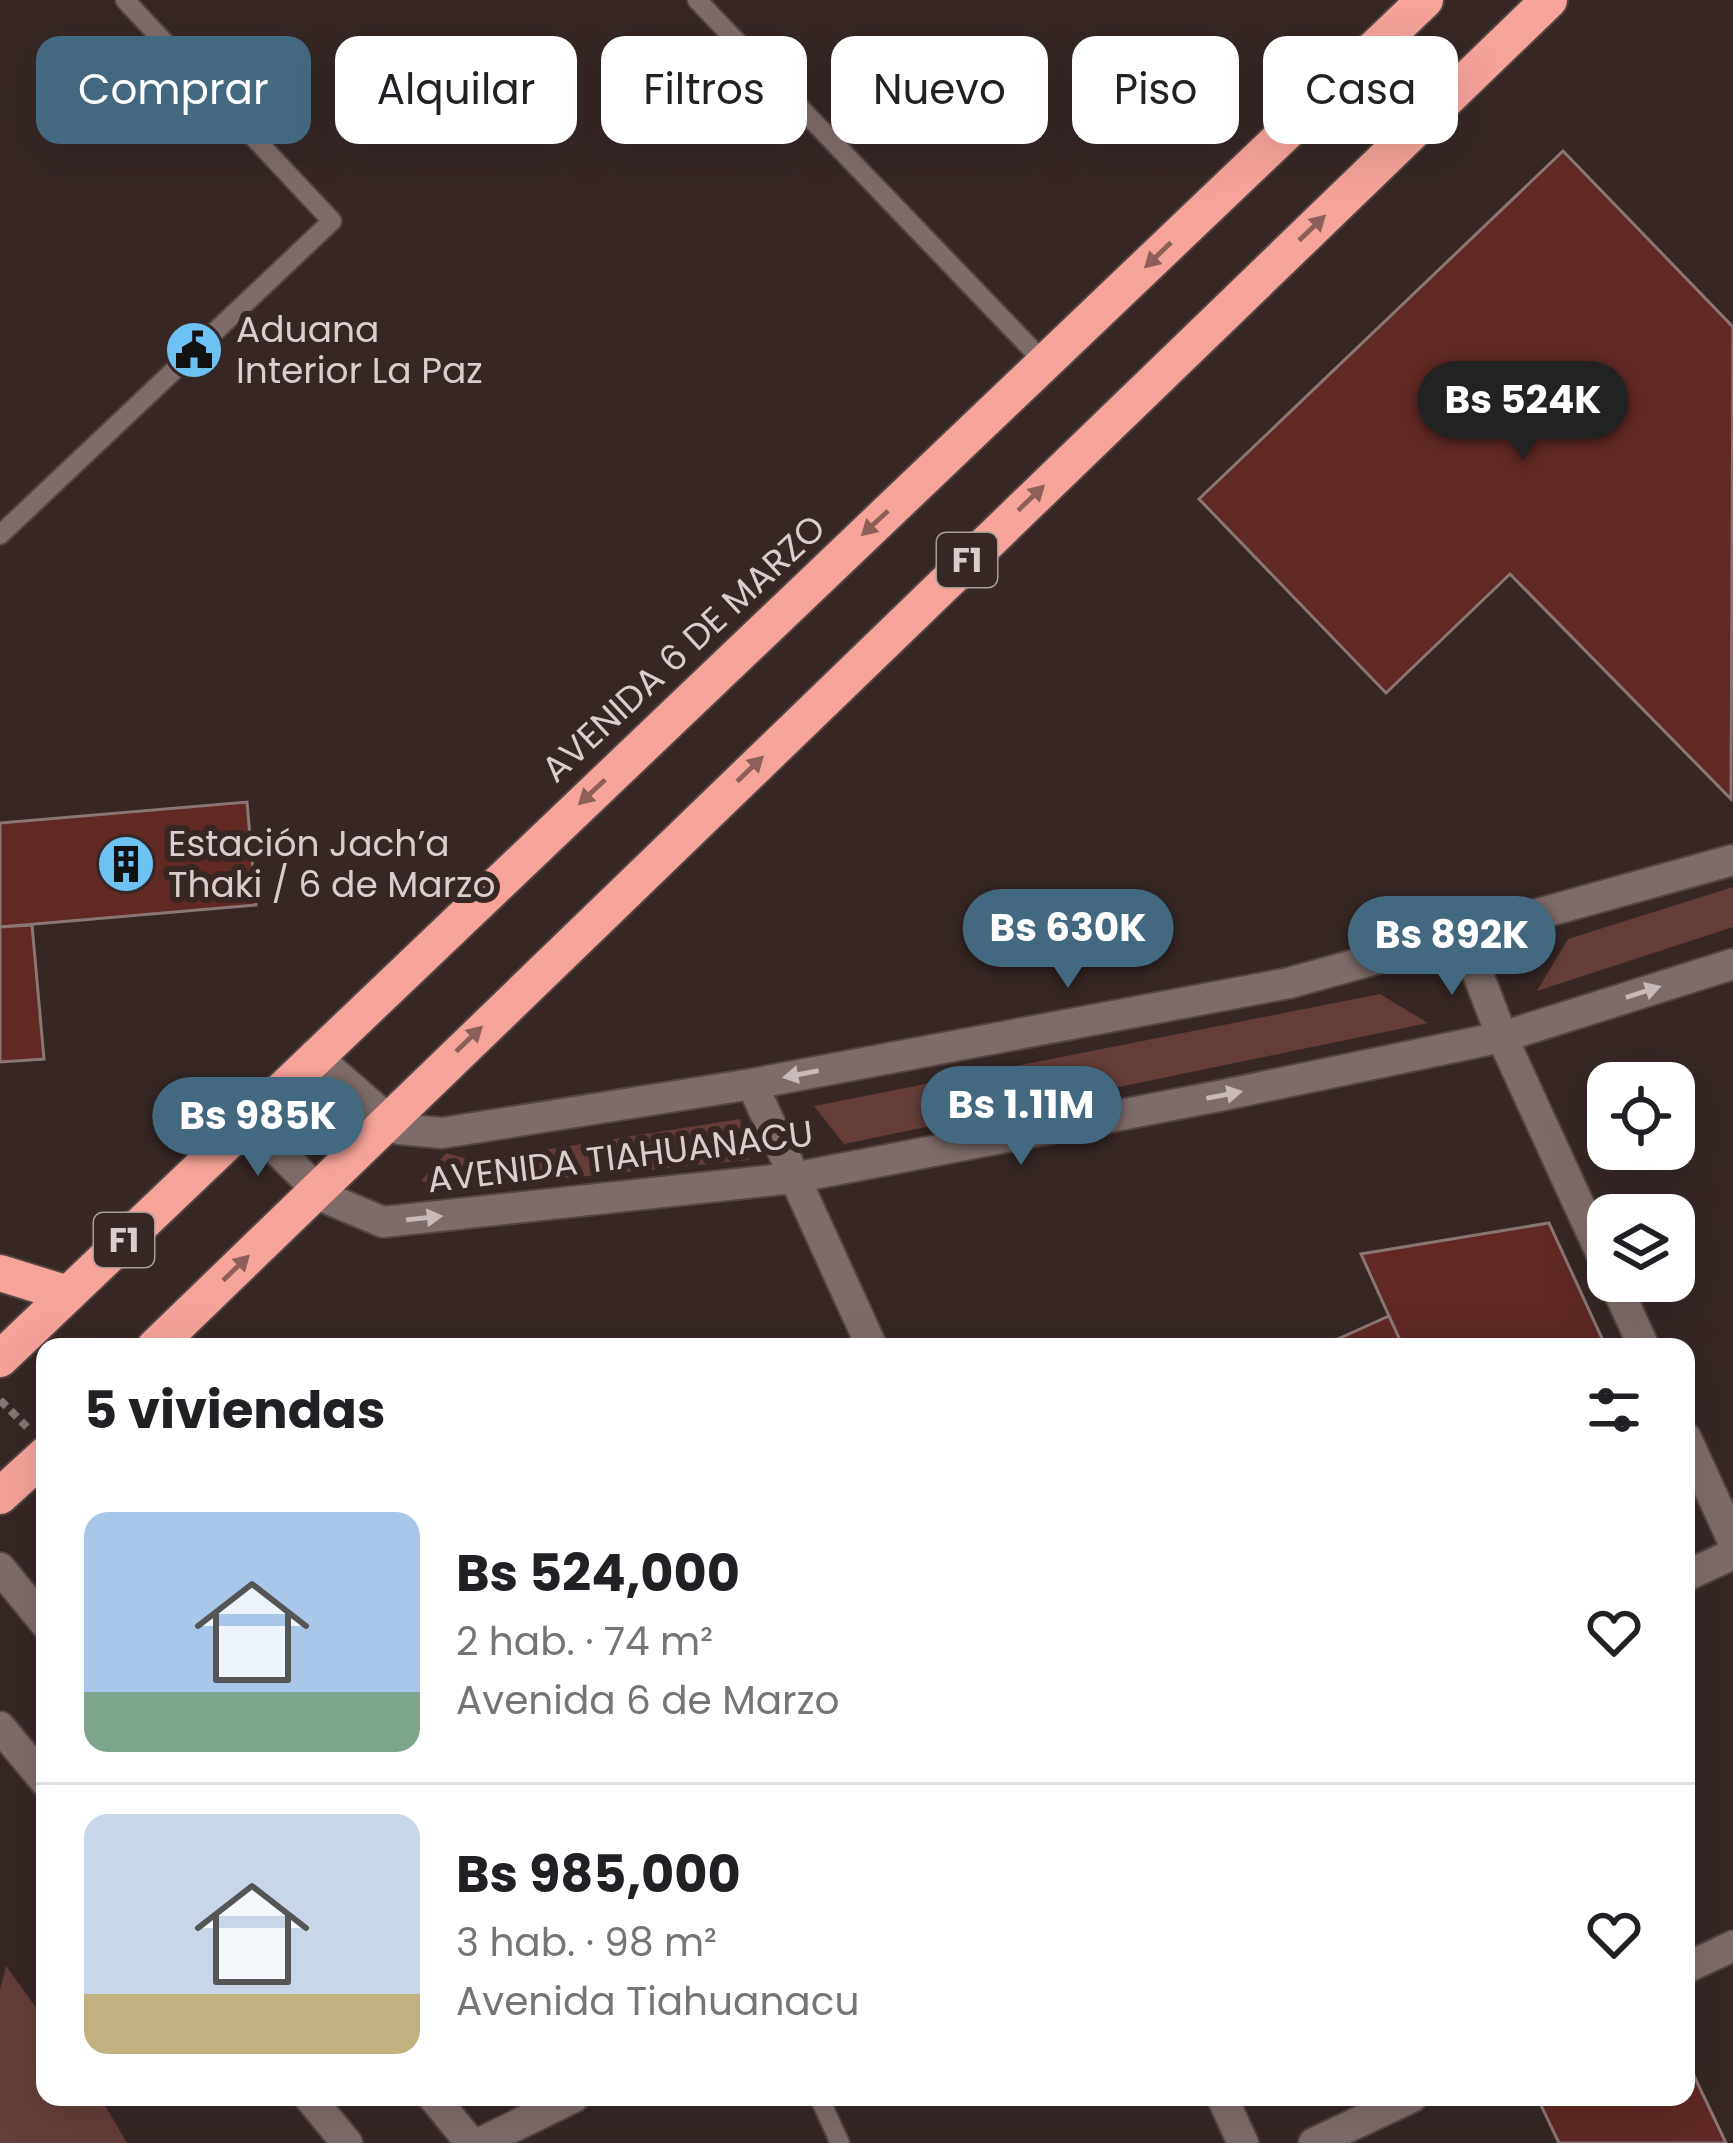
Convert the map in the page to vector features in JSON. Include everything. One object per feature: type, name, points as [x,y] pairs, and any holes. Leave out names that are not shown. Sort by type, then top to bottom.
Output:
[{"type":"highway","name":"AVENIDA 6 DE MARZO","points":[[0,1359],[1425,0]]},
{"type":"highway","name":"F1","points":[[164,1338],[1550,0]]},
{"type":"highway","points":[[0,1273],[68,1294]]},
{"type":"highway","points":[[0,1496],[36,1463]]},
{"type":"main road","name":"AVENIDA TIAHUANACU","points":[[314,1055],[385,1120],[416,1134],[442,1133],[752,1084],[1289,983],[1733,860]]},
{"type":"main road","points":[[1463,935],[1502,1037],[1587,1222]]},
{"type":"main road","name":"AVENIDA TIAHUANACU","points":[[247,1121],[316,1189],[353,1213],[383,1222],[793,1178],[1502,1037],[1733,964]]},
{"type":"main road","points":[[752,1084],[868,1338]]},
{"type":"main road","points":[[1624,1302],[1640,1338]]},
{"type":"main road","points":[[1695,1458],[1733,1541]]},
{"type":"main road","points":[[1695,1572],[1733,1554]]},
{"type":"main road","points":[[0,1568],[36,1612]]},
{"type":"main road","points":[[0,1727],[36,1770]]},
{"type":"main road","points":[[1695,1964],[1733,1946]]},
{"type":"main road","points":[[316,2106],[347,2143]]},
{"type":"main road","points":[[441,2106],[471,2143]]},
{"type":"main road","points":[[480,2143],[556,2106]]},
{"type":"main road","points":[[1226,2106],[1243,2143]]},
{"type":"main road","points":[[1314,2143],[1393,2106]]},
{"type":"lane","points":[[0,536],[332,221],[125,0]]},
{"type":"lane","points":[[697,0],[1045,363]]},
{"type":"lane","points":[[823,2106],[840,2143]]},
{"type":"shaded area","points":[[1733,887],[1733,927],[1537,991],[1568,939]]},
{"type":"shaded area","points":[[1380,994],[1428,1023],[844,1144],[814,1106]]},
{"type":"shaded area","points":[[740,1119],[749,1160],[456,1189],[421,1181],[446,1153],[475,1161]]},
{"type":"shaded area","points":[[6,1966],[36,2008],[36,2106],[105,2106],[127,2143],[0,2143],[0,1990]]},
{"type":"building","points":[[1563,151],[1733,327],[1731,799],[1510,574],[1386,693],[1199,499]]},
{"type":"building","name":"Estación Jach’a Thaki / 6 de Marzo","points":[[247,802],[256,905],[0,927],[0,823]]},
{"type":"building","points":[[32,925],[44,1059],[0,1062],[0,927]]},
{"type":"building","points":[[1549,1223],[1602,1338],[1399,1338],[1361,1254]]},
{"type":"building","points":[[1389,1316],[1399,1338],[1340,1338]]},
{"type":"building","points":[[1695,2078],[1726,2143],[1559,2143],[1541,2106],[1695,2106]]},
{"type":"place","name":"Aduana Interior La Paz","points":[[194,350]]},
{"type":"place","name":"Estación Jach’a Thaki / 6 de Marzo","points":[[126,864]]}]
